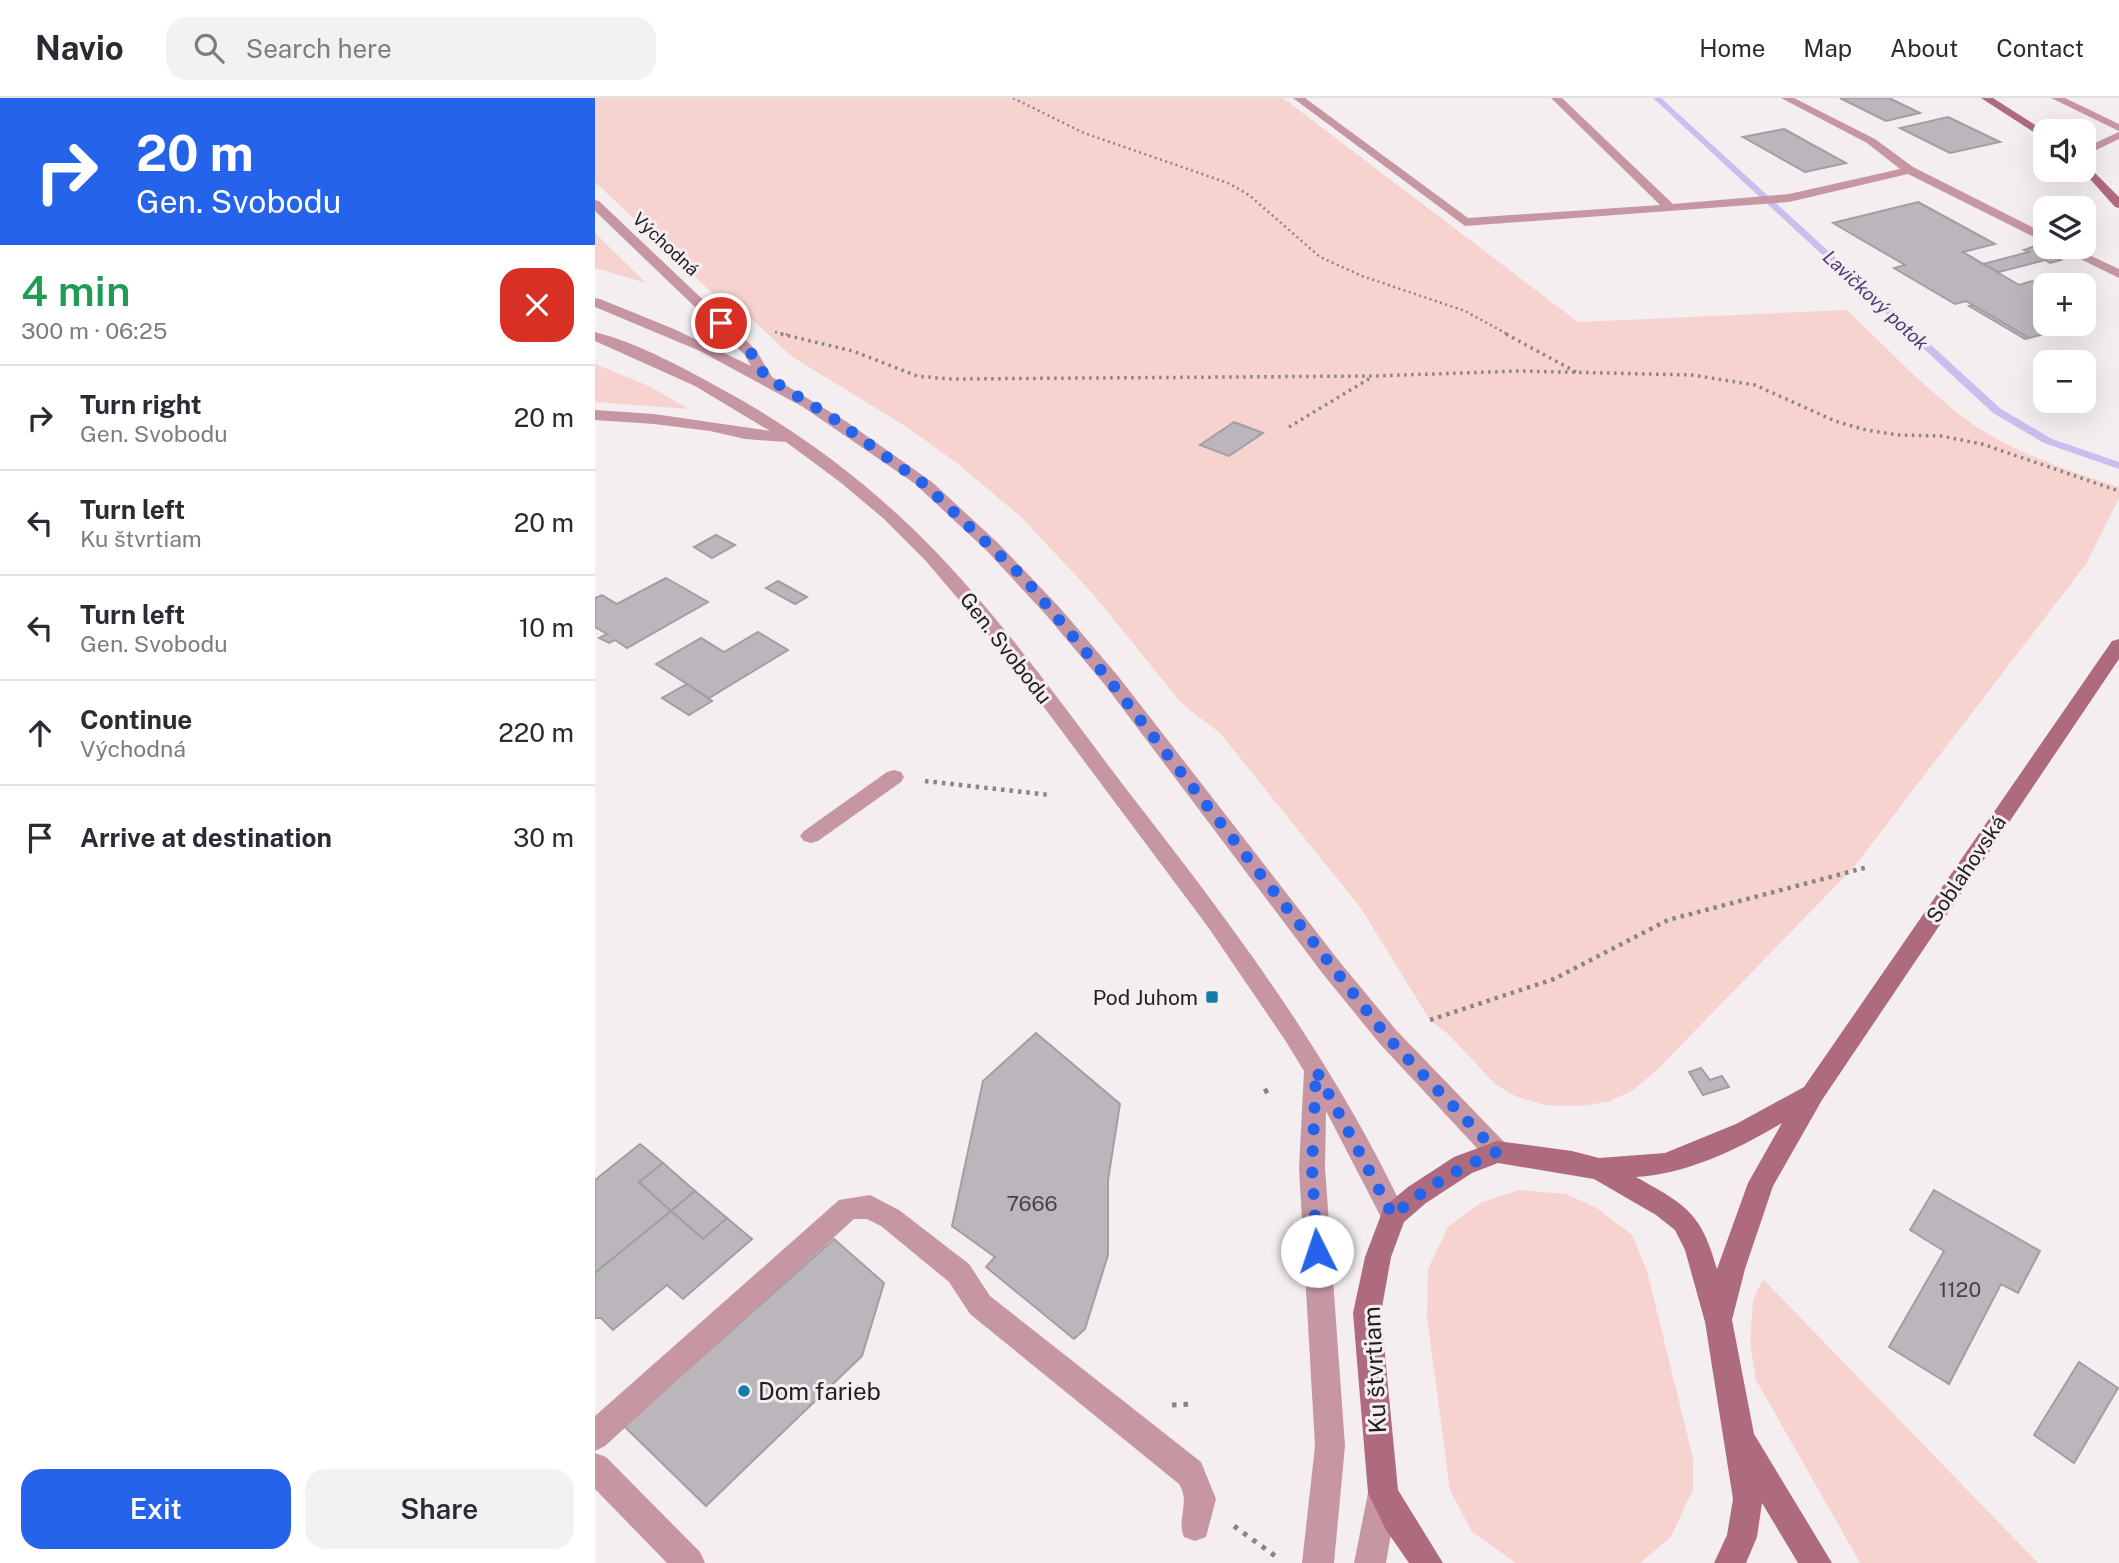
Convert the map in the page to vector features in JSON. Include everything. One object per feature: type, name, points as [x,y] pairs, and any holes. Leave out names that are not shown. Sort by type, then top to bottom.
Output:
[{"type":"street","points":[[1299,98],[1465,222],[1789,198],[1909,170]]},
{"type":"street","points":[[1556,98],[1670,208]]},
{"type":"street","points":[[1786,98],[1871,141],[1909,170],[2033,232]]},
{"type":"street","points":[[1986,98],[2033,129]]},
{"type":"street","points":[[2056,98],[2119,128]]},
{"type":"street","points":[[2096,147],[2119,135]]},
{"type":"street","points":[[2096,178],[2119,204]]},
{"type":"street","name":"Východná","points":[[595,204],[751,353],[765,376]]},
{"type":"street","points":[[2087,259],[2119,274]]},
{"type":"street","points":[[595,302],[645,320],[765,376],[834,419],[924,484],[1024,578],[1114,686],[1388,1038],[1497,1152]]},
{"type":"street","name":"Gen. Svobodu","points":[[595,336],[705,383],[793,438],[880,506],[969,598],[1217,927],[1316,1070],[1393,1216]]},
{"type":"street","points":[[595,415],[654,419],[710,426],[745,435],[793,438]]},
{"type":"street","name":"Soblahovská","points":[[1719,1322],[1731,1269],[1761,1182],[1813,1093],[2119,645]]},
{"type":"street","points":[[811,836],[894,777]]},
{"type":"street","points":[[1316,1070],[1312,1168],[1330,1446],[1318,1563]]},
{"type":"street","points":[[1600,1168],[1666,1164],[1745,1132],[1813,1093]]},
{"type":"street","name":"Ku štvrtiam","points":[[1427,1563],[1403,1529],[1383,1493],[1367,1313],[1378,1257],[1393,1216],[1417,1195],[1464,1165],[1497,1152],[1600,1168],[1665,1207],[1684,1222],[1698,1248],[1719,1322],[1740,1439],[1748,1499],[1742,1537],[1730,1563]]},
{"type":"street","points":[[595,1436],[848,1208],[870,1207],[890,1218],[959,1273],[980,1305],[1190,1473],[1200,1489],[1198,1514]]},
{"type":"street","name":"Ku štvrtiam","points":[[1740,1439],[1816,1563]]},
{"type":"street","points":[[595,1468],[689,1563]]},
{"type":"street","points":[[1370,1563],[1383,1493]]},
{"type":"path","points":[[1013,98],[1084,133],[1229,183],[1249,195],[1320,257],[1362,276],[1465,311],[1577,372]]},
{"type":"path","points":[[771,331],[853,351],[917,376],[949,379],[1373,376],[1519,370],[1624,372],[1727,379],[1784,396],[1809,411],[1846,424],[1898,435],[1941,436],[1982,444],[2119,491]]},
{"type":"path","points":[[1289,427],[1373,376]]},
{"type":"path","points":[[894,777],[1050,794]]},
{"type":"path","points":[[1430,1020],[1554,979],[1668,920],[1868,867]]},
{"type":"path","points":[[1264,1092],[1272,1088]]},
{"type":"path","points":[[1168,1406],[1192,1404]]},
{"type":"path","points":[[1198,1514],[1286,1563]]},
{"type":"shaded area","points":[[595,98],[1283,98],[1578,322],[1847,310],[1923,383],[1971,423],[2023,452],[2119,487],[2119,498],[2086,564],[1854,867],[1656,1071],[1632,1091],[1607,1102],[1580,1106],[1544,1105],[1515,1096],[1495,1084],[1448,1034],[1430,1020],[1360,907],[1220,733],[1183,705],[1093,594],[1021,517],[958,464],[905,426],[791,356],[738,306],[728,308],[595,182]]},
{"type":"shaded area","points":[[595,233],[646,283],[595,268]]},
{"type":"shaded area","points":[[595,364],[649,386],[689,409],[595,402]]},
{"type":"shaded area","points":[[1519,1190],[1566,1194],[1597,1208],[1632,1235],[1647,1271],[1693,1458],[1693,1489],[1671,1537],[1640,1563],[1516,1563],[1472,1532],[1450,1490],[1427,1317],[1428,1269],[1448,1227],[1482,1202]]},
{"type":"shaded area","points":[[1763,1279],[2038,1563],[1860,1563],[1756,1380],[1750,1343],[1753,1300]]},
{"type":"building","points":[[1840,98],[1889,98],[1920,113],[1886,121]]},
{"type":"building","points":[[1948,117],[2000,142],[1950,153],[1900,128]]},
{"type":"building","points":[[1784,129],[1846,163],[1805,172],[1743,137]]},
{"type":"building","points":[[1918,202],[1995,244],[1963,252],[2019,285],[2033,282],[2033,336],[2036,336],[2029,338],[1966,301],[1955,304],[1894,268],[1905,265],[1833,223]]},
{"type":"building","points":[[2033,247],[2033,259],[2061,260],[2050,263],[2045,260],[1999,272],[1983,264],[2029,252],[2024,250]]},
{"type":"building","points":[[1973,305],[2029,338],[2025,339],[1969,306]]},
{"type":"building","points":[[1234,422],[1263,433],[1229,456],[1200,445]]},
{"type":"building","points":[[716,535],[735,545],[712,558],[694,547]]},
{"type":"building","points":[[666,578],[708,602],[627,648],[615,640],[609,643],[599,638],[607,634],[595,627],[595,598],[602,595],[617,604]]},
{"type":"building","points":[[778,581],[807,597],[795,604],[766,588]]},
{"type":"building","points":[[758,632],[788,650],[709,698],[656,664],[701,638],[724,652]]},
{"type":"building","points":[[687,684],[712,701],[689,715],[662,698]]},
{"type":"building","points":[[1036,1033],[1120,1104],[1108,1180],[1108,1255],[1085,1329],[1074,1339],[986,1267],[995,1257],[952,1226],[983,1081]]},
{"type":"building","points":[[1701,1068],[1710,1080],[1722,1076],[1729,1087],[1703,1095],[1689,1072]]},
{"type":"building","points":[[640,1144],[663,1163],[639,1182],[671,1211],[595,1273],[595,1180]]},
{"type":"building","points":[[663,1163],[695,1191],[671,1211],[639,1182]]},
{"type":"building","points":[[1934,1190],[2040,1251],[2018,1293],[2001,1284],[1949,1384],[1889,1347],[1944,1251],[1910,1230]]},
{"type":"building","points":[[695,1191],[727,1218],[703,1239],[671,1211]]},
{"type":"building","points":[[671,1211],[703,1239],[727,1218],[752,1239],[683,1299],[667,1285],[613,1330],[601,1318],[595,1318],[595,1273]]},
{"type":"building","name":"Dom farieb","points":[[834,1239],[884,1283],[862,1356],[706,1506],[624,1426]]},
{"type":"building","points":[[2079,1362],[2118,1388],[2074,1463],[2034,1435]]},
{"type":"waterway","name":"Lavičkový potok","points":[[1657,98],[1997,411],[2048,441],[2119,466]]},
{"type":"place","name":"Pod Juhom","points":[[1212,997]]},
{"type":"place","name":"Dom farieb","points":[[744,1391]]},
{"type":"route","points":[[721,323],[751,353],[765,376],[834,419],[924,484],[1024,578],[1186,777],[1388,1038],[1497,1152],[1464,1165],[1417,1195],[1393,1216],[1316,1070],[1312,1168],[1317,1251]]}]
